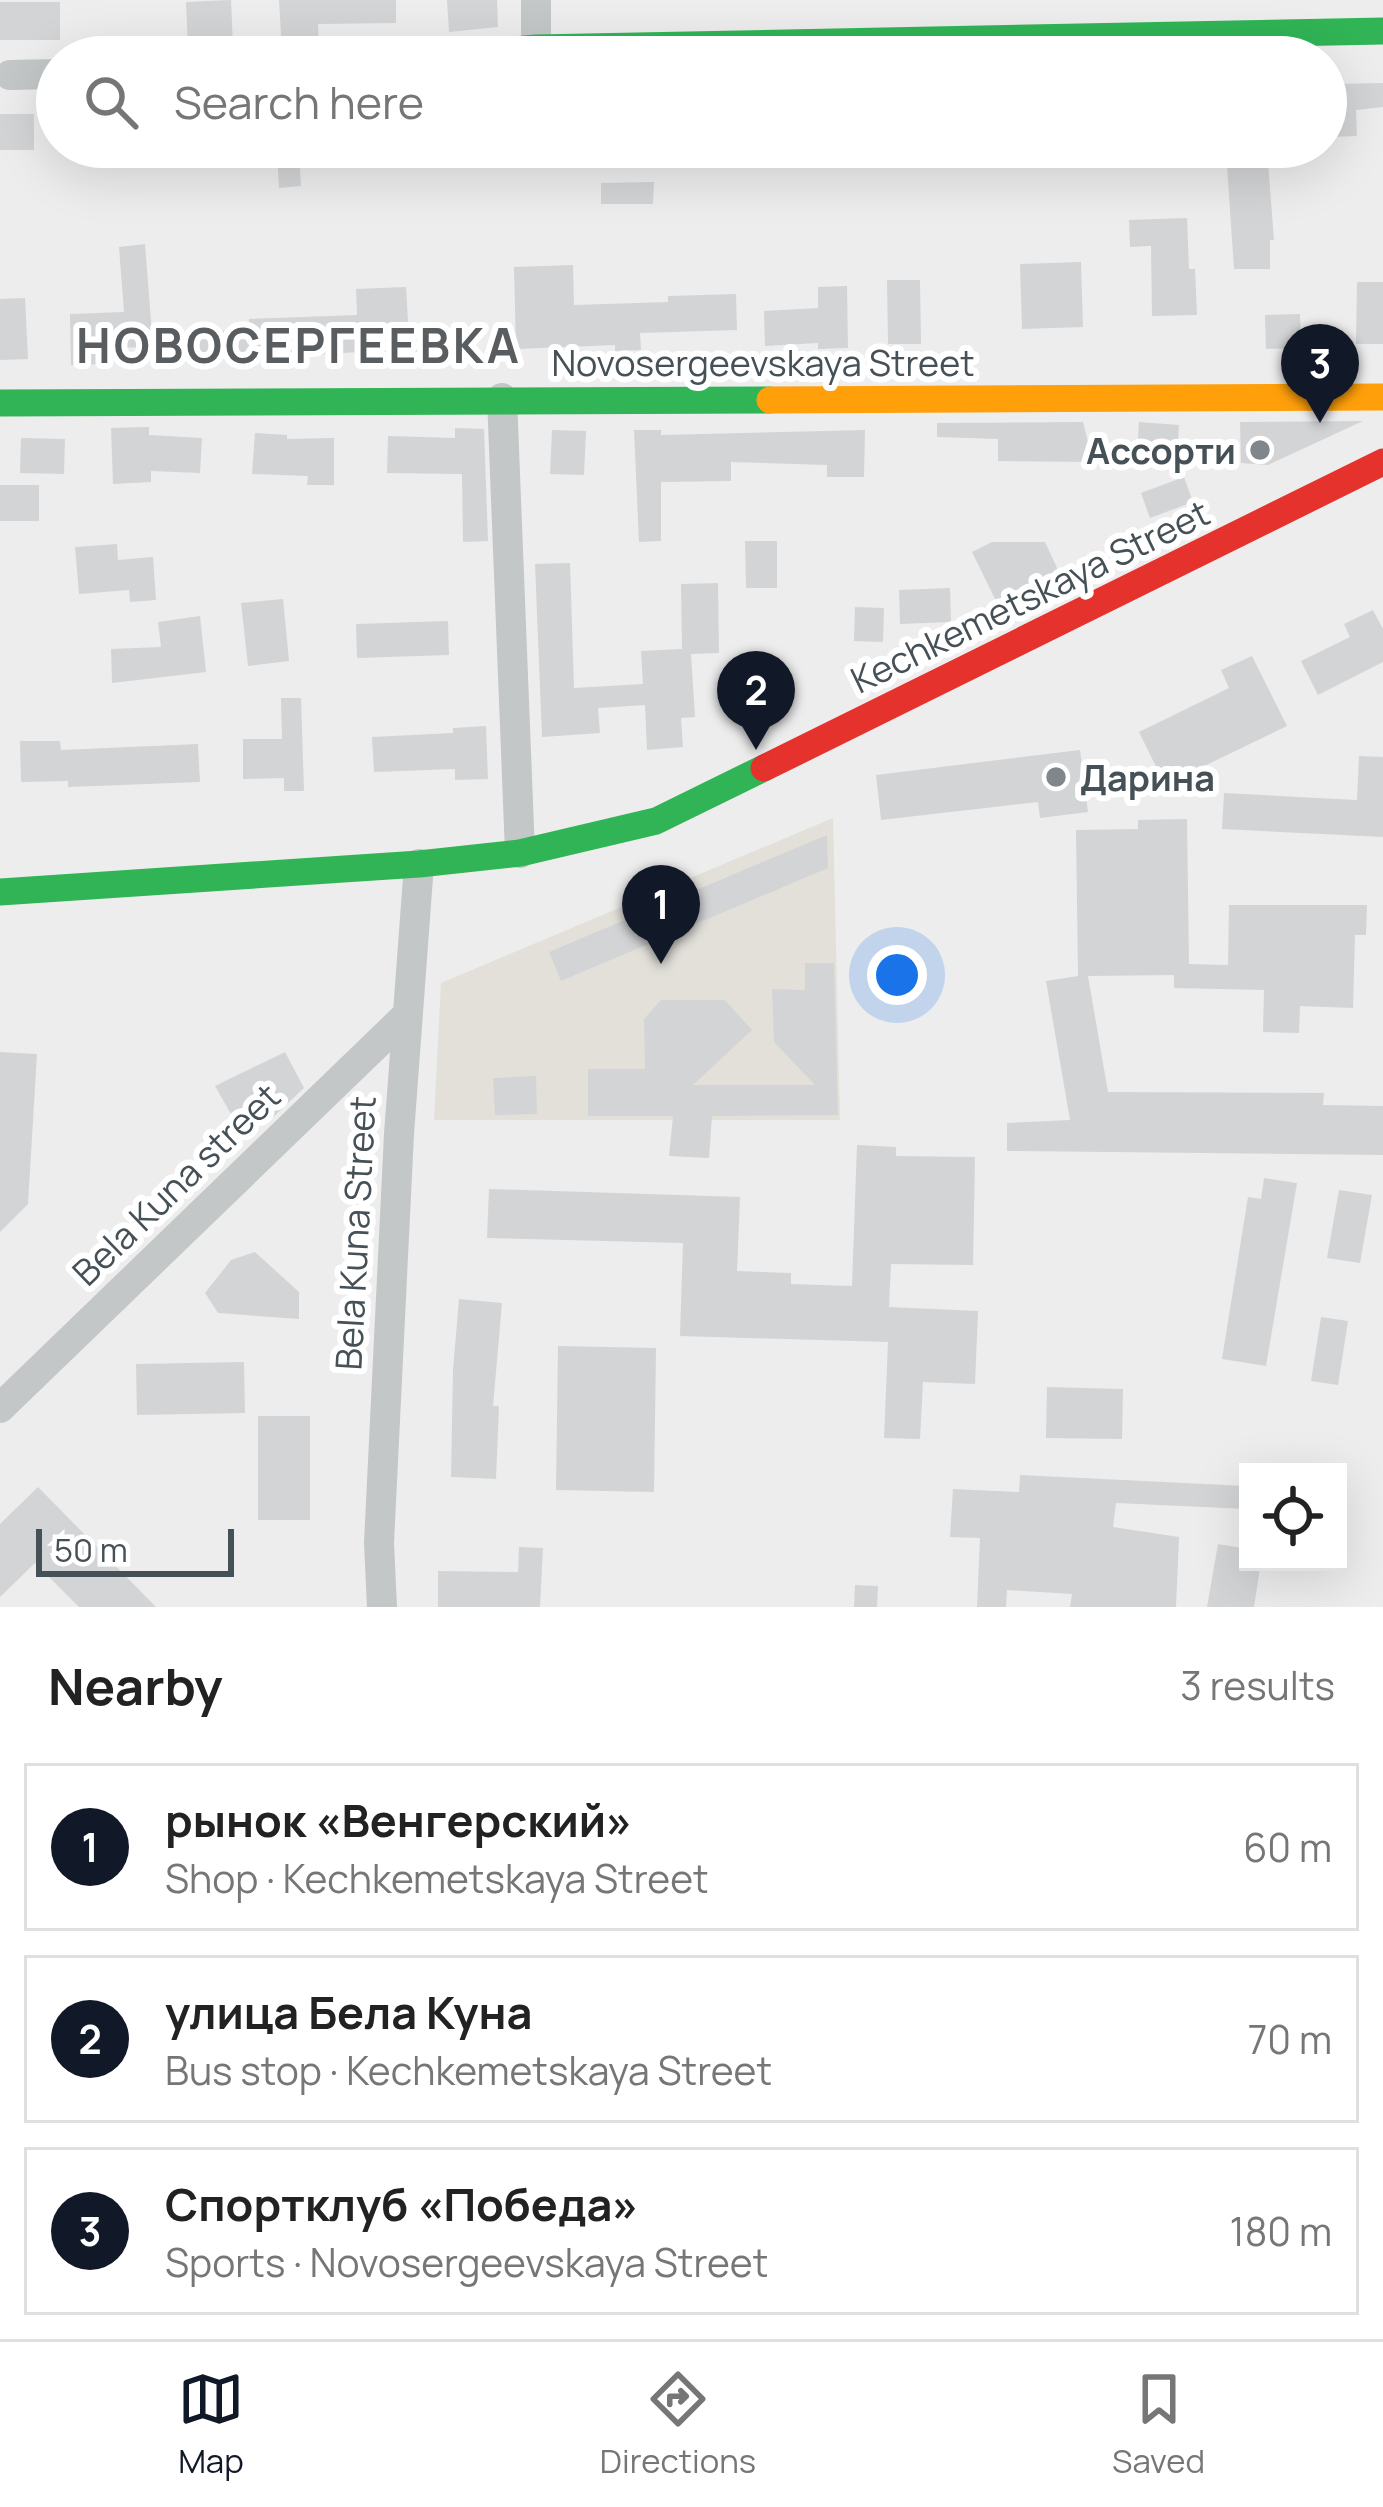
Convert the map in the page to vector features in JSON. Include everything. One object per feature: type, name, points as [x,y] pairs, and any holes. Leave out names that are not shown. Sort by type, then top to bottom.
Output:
[{"type":"street","points":[[536,0],[536,36]]},
{"type":"street","points":[[1134,36],[1383,31]]},
{"type":"street","points":[[10,75],[36,74]]},
{"type":"street","name":"Novosergeevskaya Street","points":[[0,403],[1383,397]]},
{"type":"street","points":[[502,398],[520,853]]},
{"type":"street","name":"Kechkemetskaya Street","points":[[0,892],[419,864],[520,853],[656,821],[1383,462]]},
{"type":"street","name":"Bela Kuna Street","points":[[382,1607],[379,1543],[406,1016],[419,864]]},
{"type":"street","name":"Bela Kuna street","points":[[0,1408],[406,1016]]},
{"type":"shaded area","points":[[833,818],[840,1120],[434,1120],[441,983]]},
{"type":"building","points":[[231,0],[233,36],[187,36],[186,2]]},
{"type":"building","points":[[279,0],[396,0],[396,23],[318,24],[318,36],[281,36]]},
{"type":"building","points":[[447,0],[497,0],[498,27],[449,32]]},
{"type":"building","points":[[0,2],[60,2],[60,36],[0,40]]},
{"type":"building","points":[[1383,83],[1383,107],[1356,110],[1357,136],[1347,136],[1347,84]]},
{"type":"building","points":[[0,114],[34,114],[34,150],[0,150]]},
{"type":"building","points":[[278,168],[300,168],[301,186],[279,188]]},
{"type":"building","points":[[1227,168],[1268,168],[1274,240],[1270,240],[1270,269],[1234,269]]},
{"type":"building","points":[[654,182],[653,204],[601,204],[601,183]]},
{"type":"building","points":[[1187,218],[1197,315],[1152,316],[1151,246],[1130,247],[1129,220]]},
{"type":"building","points":[[145,244],[153,347],[102,348],[103,364],[71,365],[70,314],[124,312],[119,247]]},
{"type":"building","points":[[1081,262],[1083,327],[1022,329],[1020,264]]},
{"type":"building","points":[[573,265],[574,305],[736,294],[737,330],[640,333],[641,350],[615,351],[615,345],[516,349],[514,267]]},
{"type":"building","points":[[887,280],[920,280],[921,344],[888,344]]},
{"type":"building","points":[[1357,282],[1383,282],[1383,344],[1356,344]]},
{"type":"building","points":[[847,286],[848,348],[818,349],[818,343],[765,346],[764,311],[818,308],[818,287]]},
{"type":"building","points":[[406,287],[409,337],[468,337],[469,362],[431,362],[431,358],[360,362],[359,352],[178,356],[178,332],[249,330],[249,319],[357,315],[356,289]]},
{"type":"building","points":[[25,298],[28,359],[0,360],[0,299]]},
{"type":"building","points":[[1300,314],[1301,348],[1266,349],[1265,315]]},
{"type":"building","points":[[1363,421],[1268,465],[1241,463],[1240,422]]},
{"type":"building","points":[[1083,422],[1093,462],[998,461],[998,439],[937,437],[937,423]]},
{"type":"building","points":[[1139,422],[1179,425],[1177,459],[1137,456]]},
{"type":"building","points":[[149,427],[149,435],[202,438],[200,473],[151,471],[151,482],[113,484],[111,428]]},
{"type":"building","points":[[455,428],[484,429],[488,541],[463,542],[462,474],[387,473],[388,436],[455,438]]},
{"type":"building","points":[[552,430],[586,431],[584,475],[550,474]]},
{"type":"building","points":[[634,430],[661,430],[661,435],[865,430],[864,477],[827,477],[827,465],[731,462],[731,481],[661,482],[661,541],[639,542]]},
{"type":"building","points":[[255,433],[287,435],[287,439],[334,438],[334,485],[307,485],[308,476],[252,474]]},
{"type":"building","points":[[21,438],[65,439],[64,474],[20,473]]},
{"type":"building","points":[[1184,477],[1193,502],[1150,518],[1141,493]]},
{"type":"building","points":[[0,485],[39,485],[39,521],[0,521]]},
{"type":"building","points":[[745,541],[777,541],[777,588],[746,588]]},
{"type":"building","points":[[992,542],[1045,542],[1058,570],[996,601],[972,552]]},
{"type":"building","points":[[117,544],[118,560],[153,557],[156,600],[130,602],[129,590],[79,594],[75,547]]},
{"type":"building","points":[[570,563],[574,688],[643,684],[641,651],[682,649],[681,584],[718,583],[719,653],[691,654],[695,717],[681,718],[683,747],[647,750],[645,705],[598,708],[600,733],[542,737],[535,564]]},
{"type":"building","points":[[950,588],[951,622],[900,624],[899,590]]},
{"type":"building","points":[[283,599],[289,661],[248,666],[241,603]]},
{"type":"building","points":[[855,607],[884,608],[883,642],[854,641]]},
{"type":"building","points":[[1373,610],[1383,629],[1383,662],[1318,695],[1301,661],[1350,637],[1344,624]]},
{"type":"building","points":[[200,616],[206,672],[112,683],[111,649],[161,647],[158,622]]},
{"type":"building","points":[[448,621],[449,655],[357,658],[356,624]]},
{"type":"building","points":[[1252,656],[1287,726],[1165,785],[1139,732],[1229,688],[1221,670]]},
{"type":"building","points":[[281,698],[301,698],[304,791],[284,791],[284,778],[243,779],[243,739],[282,739]]},
{"type":"building","points":[[486,726],[488,779],[455,780],[455,769],[374,772],[372,737],[453,733],[453,728]]},
{"type":"building","points":[[20,741],[60,741],[61,750],[198,744],[200,782],[68,787],[68,781],[21,782]]},
{"type":"building","points":[[1080,750],[1088,812],[1040,818],[1038,802],[881,820],[876,775]]},
{"type":"building","points":[[1359,756],[1383,757],[1383,837],[1222,829],[1224,793],[1357,800]]},
{"type":"building","points":[[1187,819],[1189,964],[1228,965],[1229,905],[1367,905],[1366,935],[1355,935],[1353,1008],[1300,1006],[1299,1033],[1263,1032],[1264,990],[1174,988],[1174,975],[1088,976],[1108,1092],[1324,1093],[1323,1105],[1383,1106],[1383,1155],[1007,1151],[1007,1123],[1070,1120],[1046,981],[1078,976],[1076,830],[1138,829],[1138,820]]},
{"type":"building","points":[[827,835],[828,868],[561,981],[549,952]]},
{"type":"building","points":[[805,963],[834,963],[838,1115],[712,1116],[709,1158],[669,1156],[673,1116],[588,1116],[588,1069],[645,1069],[644,1019],[661,1000],[725,1000],[752,1030],[693,1085],[815,1085],[774,1042],[772,989],[805,990]]},
{"type":"building","points":[[0,1052],[37,1054],[28,1204],[0,1232]]},
{"type":"building","points":[[285,1052],[304,1088],[269,1121],[243,1135],[215,1086]]},
{"type":"building","points":[[536,1076],[537,1114],[495,1115],[493,1078]]},
{"type":"building","points":[[857,1145],[896,1147],[896,1156],[975,1157],[973,1265],[891,1264],[889,1307],[978,1311],[975,1384],[923,1382],[920,1439],[884,1438],[888,1342],[680,1336],[683,1243],[487,1238],[489,1189],[740,1197],[737,1271],[791,1273],[791,1284],[852,1286]]},
{"type":"building","points":[[1264,1178],[1297,1183],[1266,1366],[1222,1359],[1248,1197],[1261,1199]]},
{"type":"building","points":[[1339,1190],[1372,1195],[1360,1263],[1327,1258]]},
{"type":"building","points":[[255,1252],[299,1292],[299,1319],[218,1313],[205,1293],[231,1260]]},
{"type":"building","points":[[459,1299],[502,1303],[493,1406],[499,1406],[496,1479],[451,1477]]},
{"type":"building","points":[[1321,1317],[1348,1321],[1338,1385],[1311,1381]]},
{"type":"building","points":[[558,1346],[656,1348],[654,1492],[556,1490]]},
{"type":"building","points":[[244,1362],[245,1413],[137,1415],[136,1364]]},
{"type":"building","points":[[1047,1387],[1123,1389],[1122,1439],[1046,1438]]},
{"type":"building","points":[[258,1416],[310,1416],[310,1520],[258,1520]]},
{"type":"building","points":[[1020,1475],[1239,1486],[1239,1509],[1116,1503],[1113,1527],[1179,1537],[1176,1607],[1070,1607],[1072,1594],[1007,1590],[1006,1607],[977,1607],[980,1538],[950,1537],[953,1489],[1019,1492]]},
{"type":"building","points":[[38,1487],[156,1607],[79,1607],[35,1563],[0,1597],[0,1524]]},
{"type":"building","points":[[1218,1544],[1239,1548],[1239,1571],[1260,1571],[1254,1607],[1207,1607]]},
{"type":"building","points":[[519,1547],[543,1548],[540,1607],[438,1607],[438,1571],[518,1572]]},
{"type":"building","points":[[855,1585],[878,1586],[877,1607],[854,1607]]},
{"type":"traffic: fast","points":[[1134,36],[1383,31]]},
{"type":"traffic: fast","points":[[0,403],[770,400]]},
{"type":"traffic: fast","points":[[0,892],[520,853],[656,821],[764,768]]},
{"type":"traffic: slow","points":[[770,400],[1383,397]]},
{"type":"traffic: jam","points":[[764,768],[1383,462]]},
{"type":"place","name":"Спортклуб «Победа»","points":[[1320,423]]},
{"type":"place","name":"Ассорти","points":[[1260,450]]},
{"type":"place","name":"улица Бела Куна","points":[[756,750]]},
{"type":"place","name":"Дарина","points":[[1056,777]]},
{"type":"place","name":"рынок «Венгерский»","points":[[661,964]]},
{"type":"district","name":"НОВОСЕРГЕЕВКА","points":[[299,344]]}]
